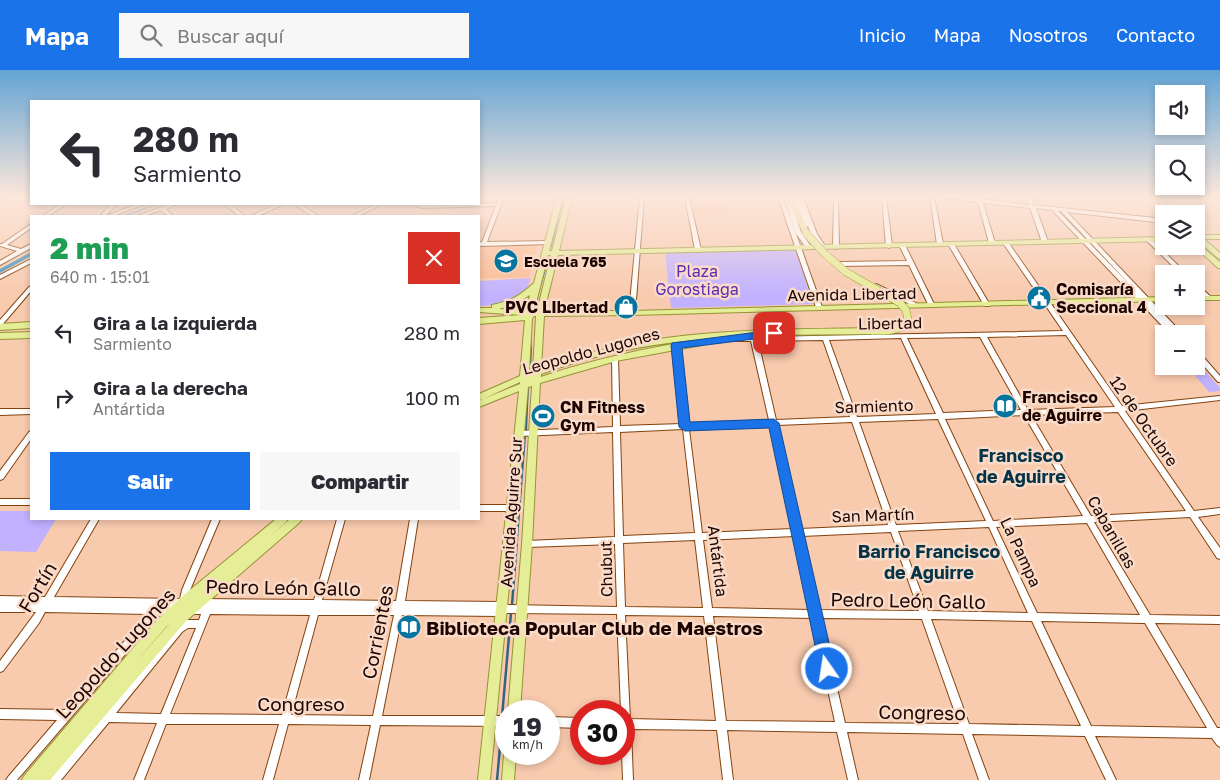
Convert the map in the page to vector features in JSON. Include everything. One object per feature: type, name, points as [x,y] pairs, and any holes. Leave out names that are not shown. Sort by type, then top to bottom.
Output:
[{"type":"main road","points":[[484,780],[493,721],[511,508],[526,433],[523,382],[529,315],[551,230]]},
{"type":"main road","name":"Avenida Aguirre Sur","points":[[515,700],[520,609],[527,544],[526,433],[536,376],[540,314],[560,230]]},
{"type":"main road","name":"Leopoldo Lugones","points":[[480,404],[536,376],[610,351],[672,339],[774,333],[887,331],[903,327],[908,320],[904,307],[898,301],[861,282],[838,266],[819,249],[805,230]]},
{"type":"main road","points":[[1205,238],[1220,237]]},
{"type":"main road","points":[[545,253],[1155,240]]},
{"type":"main road","points":[[1205,245],[1220,256]]},
{"type":"main road","points":[[1205,248],[1220,266]]},
{"type":"main road","points":[[480,309],[500,306],[526,295],[539,278]]},
{"type":"main road","points":[[1205,298],[1220,298]]},
{"type":"main road","name":"Avenida Libertad","points":[[480,322],[540,314],[1155,300]]},
{"type":"main road","name":"Avenida Libertad","points":[[480,309],[529,315]]},
{"type":"main road","points":[[498,320],[517,322],[527,334]]},
{"type":"main road","points":[[0,325],[30,326]]},
{"type":"main road","points":[[714,340],[774,333]]},
{"type":"main road","points":[[0,336],[30,335]]},
{"type":"main road","name":"Leopoldo Lugones","points":[[536,376],[615,358],[714,340]]},
{"type":"main road","name":"Leopoldo Lugones","points":[[480,397],[523,382]]},
{"type":"main road","name":"Leopoldo Lugones","points":[[28,780],[194,606],[282,520]]},
{"type":"main road","name":"Leopoldo Lugones","points":[[42,780],[194,606],[296,520]]},
{"type":"main road","points":[[508,780],[509,765]]},
{"type":"street","points":[[2,245],[25,230]]},
{"type":"street","points":[[487,230],[481,244],[548,243]]},
{"type":"street","points":[[632,313],[640,230]]},
{"type":"street","points":[[694,230],[698,250]]},
{"type":"street","points":[[792,230],[819,307]]},
{"type":"street","points":[[797,230],[810,248]]},
{"type":"street","points":[[810,230],[823,247],[840,264],[872,284],[918,306]]},
{"type":"street","points":[[813,230],[817,239]]},
{"type":"street","points":[[836,230],[836,247]]},
{"type":"street","points":[[887,230],[888,246]]},
{"type":"street","points":[[938,230],[940,244]]},
{"type":"street","points":[[988,230],[992,243]]},
{"type":"street","points":[[1041,230],[1045,242]]},
{"type":"street","points":[[1075,230],[1149,300],[1171,325]]},
{"type":"street","points":[[1078,230],[1140,300],[1165,325]]},
{"type":"street","points":[[1148,240],[1174,265]]},
{"type":"street","name":"12 de Octubre","points":[[1006,243],[1118,409],[1220,554]]},
{"type":"street","points":[[951,244],[987,304]]},
{"type":"street","points":[[2,245],[22,251]]},
{"type":"street","points":[[902,245],[932,306]]},
{"type":"street","points":[[0,263],[30,247]]},
{"type":"street","points":[[0,277],[30,262]]},
{"type":"street","points":[[840,264],[911,263]]},
{"type":"street","points":[[0,325],[30,289]]},
{"type":"street","points":[[1205,294],[1209,298]]},
{"type":"street","name":"Libertad","points":[[714,340],[1067,333]]},
{"type":"street","name":"Cabanillas","points":[[982,334],[1088,519],[1218,736]]},
{"type":"street","name":"La Pampa","points":[[903,336],[1111,780]]},
{"type":"street","points":[[825,338],[984,780]]},
{"type":"street","points":[[754,339],[799,532],[815,614],[853,780]]},
{"type":"street","name":"Antártida","points":[[676,346],[728,780]]},
{"type":"street","name":"Chubut","points":[[615,358],[624,700]]},
{"type":"street","points":[[1205,363],[1220,380]]},
{"type":"street","name":"Sarmiento","points":[[526,433],[1118,409],[1220,398]]},
{"type":"street","points":[[0,412],[30,412]]},
{"type":"street","points":[[0,477],[30,435]]},
{"type":"street","points":[[0,502],[30,502]]},
{"type":"street","points":[[480,508],[511,508]]},
{"type":"street","name":"San Martín","points":[[527,544],[992,524],[1192,514],[1220,510]]},
{"type":"street","name":"Fortín","points":[[0,668],[46,605],[94,520]]},
{"type":"street","points":[[139,780],[201,624],[186,590],[216,520]]},
{"type":"street","points":[[268,780],[341,520]]},
{"type":"street","name":"Corrientes","points":[[364,780],[399,608],[414,520]]},
{"type":"street","name":"Pedro León Gallo","points":[[0,600],[46,605]]},
{"type":"street","name":"Pedro León Gallo","points":[[0,608],[46,605],[520,609],[926,617],[1220,620]]},
{"type":"street","points":[[11,780],[150,619],[157,606]]},
{"type":"street","points":[[55,780],[179,629],[187,624],[201,624]]},
{"type":"street","points":[[0,714],[68,715]]},
{"type":"street","name":"Congreso","points":[[107,716],[162,719],[493,721]]},
{"type":"street","name":"Congreso","points":[[635,724],[967,730],[1088,730],[1218,736]]},
{"type":"street","name":"Chubut","points":[[627,765],[628,780]]},
{"type":"shaded area","name":"Escuela 765","points":[[537,245],[529,277],[480,278],[480,246]]},
{"type":"green space","name":"Plaza Gorostiaga","points":[[796,250],[813,304],[671,308],[665,253]]},
{"type":"green space","points":[[530,278],[528,286],[518,297],[494,305],[480,306],[480,281]]},
{"type":"green space","points":[[1205,372],[1220,388],[1220,391],[1209,392],[1195,375],[1205,375]]},
{"type":"green space","points":[[0,511],[30,511],[30,520],[55,520],[36,552],[0,551]]},
{"type":"waterway","points":[[551,247],[555,230]]},
{"type":"waterway","points":[[0,271],[30,255]]},
{"type":"waterway","points":[[536,302],[548,261]]},
{"type":"waterway","points":[[531,341],[531,348]]},
{"type":"waterway","points":[[530,369],[531,348]]},
{"type":"waterway","points":[[526,431],[528,386]]},
{"type":"waterway","points":[[517,540],[525,436]]},
{"type":"waterway","points":[[512,605],[517,539]]},
{"type":"waterway","points":[[503,700],[511,613]]},
{"type":"waterway","points":[[497,780],[498,765]]},
{"type":"place","name":"Escuela 765","points":[[506,261]]},
{"type":"place","name":"Comisaría Seccional 4","points":[[1039,298]]},
{"type":"place","name":"PVC LIbertad","points":[[626,307]]},
{"type":"place","name":"Francisco de Aguirre","points":[[1005,406]]},
{"type":"place","name":"CN Fitness Gym","points":[[543,416]]},
{"type":"place","name":"Biblioteca Popular Club de Maestros","points":[[409,627]]},
{"type":"district","name":"Francisco de Aguirre","points":[[1021,465]]},
{"type":"district","name":"Barrio Francisco de Aguirre","points":[[929,561]]},
{"type":"route","points":[[774,333],[676,346],[685,427],[774,423],[827,669]]}]
